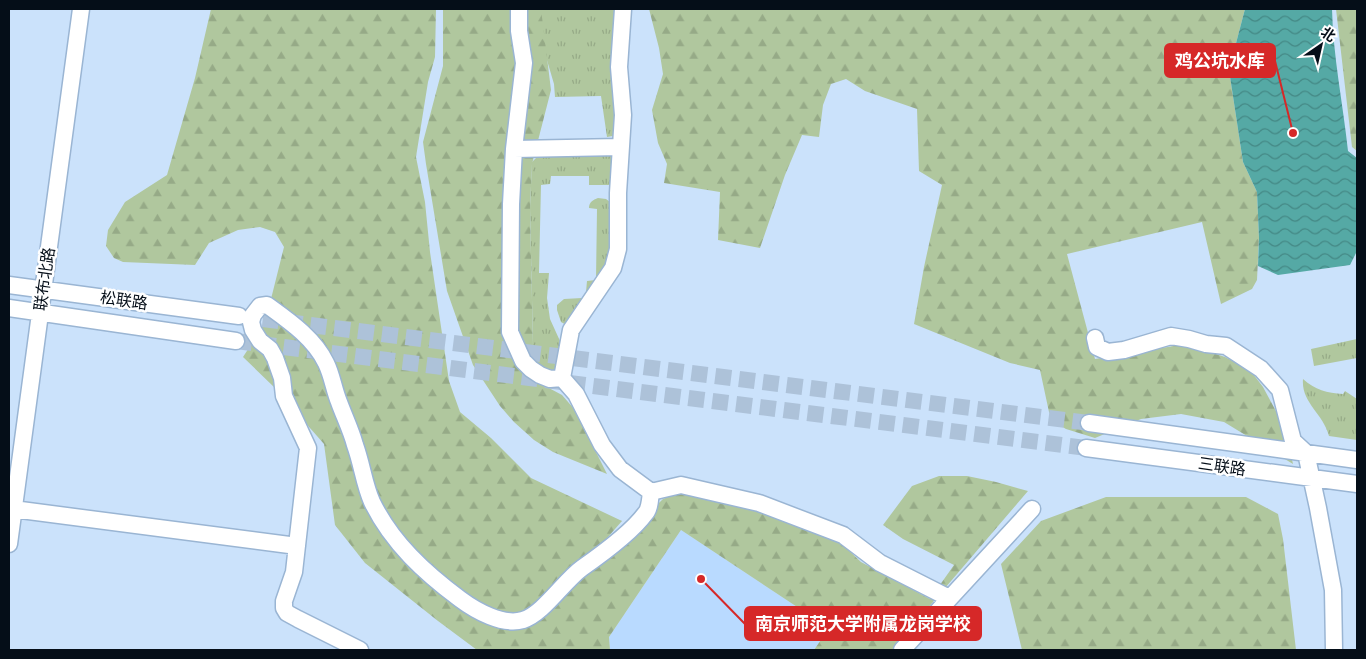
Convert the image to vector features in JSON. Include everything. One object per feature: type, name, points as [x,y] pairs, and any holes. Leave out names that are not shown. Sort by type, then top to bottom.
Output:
[{"type":"street","points":[[518,9],[524,63],[514,148],[511,204],[510,332],[523,361],[531,369],[550,379],[562,378]]},
{"type":"street","points":[[562,378],[571,330],[613,268],[616,258],[623,115],[619,67],[623,9]]},
{"type":"street","name":"联布北路","points":[[9,544],[14,509],[16,441],[40,313],[80,12]]},
{"type":"street","points":[[514,148],[620,147]]},
{"type":"street","name":"松联路","points":[[9,285],[239,316]]},
{"type":"street","points":[[360,650],[298,619],[284,608],[284,601],[294,572],[308,448],[284,396],[282,378],[275,358],[253,330],[251,322],[260,306],[267,305],[313,342],[327,363],[337,396],[356,445],[361,470],[372,501],[389,532],[422,569],[466,603],[488,616],[508,620],[522,620],[535,615],[577,572],[625,534],[646,513],[651,492]]},
{"type":"street","name":"松联路","points":[[9,308],[236,341]]},
{"type":"street","points":[[1095,338],[1097,347],[1108,352],[1124,350],[1171,336],[1206,344],[1226,346],[1261,369],[1280,390],[1293,441],[1306,453],[1312,478],[1332,590],[1334,650]]},
{"type":"street","points":[[562,378],[576,394],[602,445],[620,470],[651,492],[681,485],[759,504],[843,535],[880,563],[949,598]]},
{"type":"street","points":[[1089,423],[1357,460]]},
{"type":"street","name":"三联路","points":[[1086,448],[1357,484]]},
{"type":"street","points":[[14,509],[297,546]]},
{"type":"street","points":[[902,650],[1032,509]]},
{"type":"shaded area","points":[[681,530],[829,628],[814,650],[610,650],[609,637]]},
{"type":"green space","points":[[211,9],[436,9],[435,57],[428,82],[416,157],[425,202],[430,252],[449,381],[460,412],[491,438],[531,478],[622,521],[587,561],[593,568],[663,499],[677,493],[727,500],[841,543],[861,562],[930,599],[954,565],[903,539],[883,525],[912,486],[939,476],[967,476],[1028,491],[892,650],[814,650],[829,628],[681,530],[609,637],[610,650],[477,650],[365,563],[335,525],[324,444],[275,388],[243,357],[265,323],[284,247],[275,232],[260,227],[238,230],[209,243],[195,265],[123,262],[114,258],[106,246],[108,230],[125,202],[167,175],[195,78]]},
{"type":"green space","points":[[443,9],[541,9],[551,90],[532,164],[530,208],[533,345],[547,387],[562,395],[575,410],[607,474],[553,452],[534,440],[500,406],[473,365],[447,291],[423,142],[443,66]]},
{"type":"green space","points":[[540,9],[620,9],[618,135],[607,137],[601,96],[555,97],[554,84],[544,50]]},
{"type":"green space","points":[[649,9],[1245,9],[1229,70],[1243,162],[1257,192],[1259,238],[1257,280],[1252,289],[1221,304],[1202,222],[1067,254],[1095,359],[1186,344],[1225,357],[1250,370],[1263,387],[1285,428],[1293,464],[1224,422],[1181,414],[1141,419],[1095,438],[1066,429],[1054,422],[1049,412],[1040,370],[1010,363],[914,324],[942,185],[919,171],[917,109],[865,91],[846,79],[831,84],[823,105],[819,137],[802,135],[785,175],[760,248],[718,240],[720,192],[664,183],[667,164],[658,143],[652,110],[663,74],[659,48]]},
{"type":"green space","points":[[1336,9],[1357,9],[1357,151],[1352,147]]},
{"type":"green space","points":[[609,154],[614,156],[614,183],[609,185],[589,185],[589,176],[551,176],[550,184],[541,185],[539,273],[549,273],[547,298],[550,319],[560,341],[553,386],[549,388],[542,375],[533,345],[530,208],[532,162],[537,157]]},
{"type":"green space","points":[[598,198],[606,199],[614,205],[612,262],[568,326],[561,322],[557,305],[564,299],[582,298],[586,292],[587,281],[596,280],[597,209],[589,208],[590,204]]},
{"type":"green space","points":[[1357,339],[1357,358],[1314,366],[1311,349]]},
{"type":"green space","points":[[1303,379],[1321,390],[1343,394],[1345,391],[1357,399],[1357,440],[1329,436],[1322,421],[1305,395]]},
{"type":"green space","points":[[1106,497],[1246,497],[1278,514],[1283,539],[1296,650],[1022,650],[1001,564],[1041,521]]},
{"type":"water","points":[[1245,9],[1332,9],[1336,62],[1348,151],[1357,158],[1357,251],[1350,265],[1278,275],[1258,266],[1257,192],[1243,162],[1229,70]]},
{"type":"tunnel","points":[[239,316],[1089,423]]},
{"type":"tunnel","points":[[236,341],[1086,448]]},
{"type":"place","name":"鸡公坑水库","points":[[1293,133]]},
{"type":"place","name":"南京师范大学附属龙岗学校","points":[[701,579]]}]
